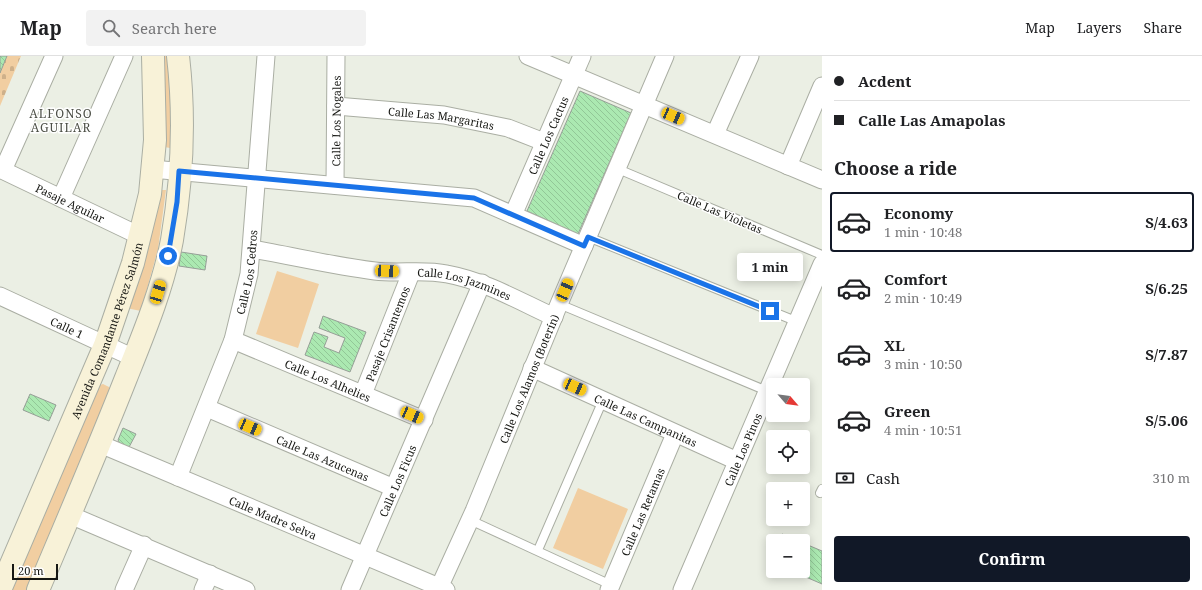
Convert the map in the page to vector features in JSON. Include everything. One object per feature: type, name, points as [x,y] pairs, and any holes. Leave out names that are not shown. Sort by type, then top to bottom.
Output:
[{"type":"main road","name":"Avenida Comandante Pérez Salmón","points":[[0,590],[105,345],[134,263],[150,194],[155,140],[153,56]]},
{"type":"main road","points":[[38,590],[100,444],[134,358],[156,296],[172,241],[179,171],[181,114],[178,56]]},
{"type":"street","points":[[2,170],[54,56]]},
{"type":"street","points":[[61,198],[124,56]]},
{"type":"street","name":"Calle Los Cedros","points":[[178,477],[207,408],[233,340],[249,274],[258,178],[266,56]]},
{"type":"street","name":"Calle Los Nogales","points":[[335,185],[336,56]]},
{"type":"street","points":[[528,56],[645,104],[822,180]]},
{"type":"street","name":"Calle Los Cactus","points":[[513,215],[582,56]]},
{"type":"street","name":"Calle Los Alamos (Boterín)","points":[[441,589],[556,311],[666,56]]},
{"type":"street","points":[[715,134],[750,56]]},
{"type":"street","points":[[788,166],[822,86]]},
{"type":"street","name":"Calle Las Margaritas","points":[[336,106],[444,115],[508,128],[544,142]]},
{"type":"street","points":[[152,169],[474,198],[513,215],[586,242]]},
{"type":"street","name":"Pasaje Aguilar","points":[[2,170],[140,236]]},
{"type":"street","name":"Calle Los Jazmines","points":[[252,249],[375,271],[411,273],[425,271],[448,274],[482,283],[556,311]]},
{"type":"street","name":"Calle Los Pinos","points":[[773,378],[822,264]]},
{"type":"street","name":"Pasaje Crisantemos","points":[[363,394],[411,273]]},
{"type":"street","name":"Calle Los Ficus","points":[[350,590],[482,283]]},
{"type":"street","name":"Calle 1","points":[[0,296],[134,358]]},
{"type":"street","name":"Calle Los Alhelies","points":[[233,340],[424,420]]},
{"type":"street","name":"Calle Las Campanitas","points":[[532,368],[737,461]]},
{"type":"street","name":"Calle Los Pinos","points":[[682,590],[766,393]]},
{"type":"street","name":"Calle Las Azucenas","points":[[207,408],[394,488]]},
{"type":"street","name":"Calle Las Retamas","points":[[610,587],[675,434]]},
{"type":"street","name":"Calle Madre Selva","points":[[100,444],[441,589]]},
{"type":"street","points":[[70,515],[144,545],[246,590]]},
{"type":"street","points":[[124,590],[144,545]]},
{"type":"street","points":[[204,590],[210,574]]},
{"type":"lane","name":"Calle Las Violetas","points":[[618,169],[822,254]]},
{"type":"lane","points":[[586,242],[798,322]]},
{"type":"lane","name":"Calle Los Jazmines","points":[[556,311],[766,391]]},
{"type":"lane","points":[[538,550],[604,400]]},
{"type":"lane","points":[[470,520],[538,550],[610,587]]},
{"type":"green space","points":[[0,56],[21,56],[0,106]]},
{"type":"green space","points":[[156,56],[170,56],[172,80],[170,148],[159,146]]},
{"type":"green space","points":[[154,190],[166,190],[158,249],[141,311],[126,308]]},
{"type":"green space","points":[[277,271],[319,284],[298,348],[256,334]]},
{"type":"green space","points":[[103,384],[109,387],[112,392],[28,590],[10,590],[97,386]]},
{"type":"green space","points":[[578,488],[628,509],[603,569],[553,548]]},
{"type":"building","points":[[0,56],[7,56],[0,73]]},
{"type":"building","points":[[580,91],[631,113],[578,234],[527,211]]},
{"type":"building","points":[[181,252],[207,256],[205,270],[179,266]]},
{"type":"building","points":[[323,316],[366,332],[350,372],[305,355],[314,332],[328,337],[324,347],[339,353],[345,338],[319,328]]},
{"type":"building","points":[[30,394],[56,405],[49,421],[23,410]]},
{"type":"building","points":[[123,428],[136,434],[128,449],[121,446],[118,440]]},
{"type":"building","points":[[810,546],[822,551],[822,584],[808,578],[810,578]]},
{"type":"district","name":"ALFONSO AGUILAR","points":[[61,120]]},
{"type":"route","points":[[168,256],[172,241],[179,171],[474,198],[584,246],[588,237],[770,311]]}]
